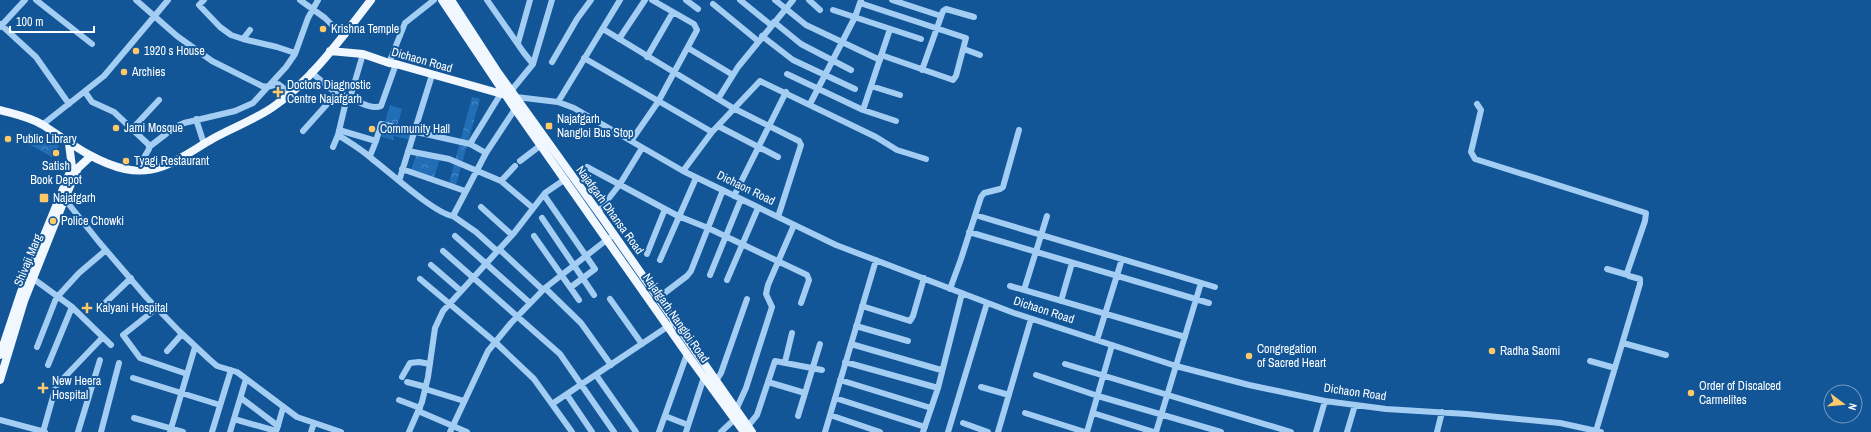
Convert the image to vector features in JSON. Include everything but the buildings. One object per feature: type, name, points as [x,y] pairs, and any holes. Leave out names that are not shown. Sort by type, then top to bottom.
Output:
[{"type":"main road","points":[[0,110],[29,119],[42,125],[69,144],[91,156],[124,169],[136,171],[155,170],[173,164],[204,144],[237,126],[251,121],[274,107],[311,72],[343,36],[371,0]]},
{"type":"main road","points":[[442,0],[508,95]]},
{"type":"main road","name":"Najafgarh Dhansa Road","points":[[452,0],[497,71],[508,95],[598,212],[610,237],[658,298],[671,324],[716,381],[737,414]]},
{"type":"main road","name":"Dichaon Road","points":[[330,50],[363,54],[392,64],[508,95]]},
{"type":"main road","name":"Najafgarh Nangloi Road","points":[[508,95],[515,109],[564,180],[610,237],[671,324],[687,354],[704,377],[737,414],[748,430]]},
{"type":"main road","name":"Shivaji Marg","points":[[0,380],[4,350],[63,197],[72,168],[69,144]]},
{"type":"main road","name":"Shivaji Marg","points":[[63,197],[78,168],[91,156]]},
{"type":"street","points":[[25,0],[0,25],[36,57],[69,104]]},
{"type":"street","points":[[36,0],[92,44]]},
{"type":"street","points":[[136,0],[183,41],[212,61],[259,85],[268,86],[278,84],[290,93]]},
{"type":"street","points":[[42,125],[104,76],[168,0]]},
{"type":"street","points":[[204,0],[199,5],[231,36],[277,46],[295,53]]},
{"type":"street","points":[[300,0],[313,9],[343,36]]},
{"type":"street","points":[[136,171],[150,147],[175,127],[248,106],[286,67],[295,53],[304,26],[318,0]]},
{"type":"street","points":[[311,72],[337,93],[367,106],[376,108],[381,106],[405,23],[434,0]]},
{"type":"street","points":[[487,0],[534,64]]},
{"type":"street","points":[[518,43],[530,0]]},
{"type":"street","points":[[470,144],[534,64],[552,0]]},
{"type":"street","points":[[552,62],[577,19],[591,0]]},
{"type":"street","points":[[619,39],[645,0]]},
{"type":"street","points":[[631,141],[658,102],[696,33],[696,28],[652,0]]},
{"type":"street","points":[[686,0],[698,9]]},
{"type":"street","points":[[740,0],[801,44],[851,70]]},
{"type":"street","points":[[775,0],[806,24],[842,43],[953,80],[956,76],[964,49],[966,36],[937,28],[861,2],[855,17],[842,43],[833,61],[810,104]]},
{"type":"street","points":[[718,99],[733,75],[760,39],[793,0]]},
{"type":"street","points":[[809,0],[820,10]]},
{"type":"street","points":[[892,0],[942,16]]},
{"type":"street","points":[[558,102],[617,1]]},
{"type":"street","points":[[713,4],[760,39],[786,56],[825,76],[855,89]]},
{"type":"street","points":[[922,70],[943,11],[946,9],[974,17]]},
{"type":"street","points":[[833,10],[921,39]]},
{"type":"street","points":[[647,57],[673,12]]},
{"type":"street","points":[[602,29],[733,108],[801,142],[778,217]]},
{"type":"street","points":[[863,110],[890,29]]},
{"type":"street","points":[[243,39],[250,30]]},
{"type":"street","points":[[688,48],[733,75]]},
{"type":"street","points":[[964,49],[980,55]]},
{"type":"street","points":[[332,147],[339,132],[363,54]]},
{"type":"street","points":[[584,58],[712,132]]},
{"type":"street","points":[[399,181],[432,74]]},
{"type":"street","points":[[788,74],[863,110],[896,121]]},
{"type":"street","points":[[683,171],[712,132],[760,81],[810,104],[897,150],[926,159]]},
{"type":"street","points":[[871,86],[900,96]]},
{"type":"street","points":[[85,92],[92,102],[114,112],[150,147]]},
{"type":"street","points":[[734,196],[786,92]]},
{"type":"street","points":[[303,131],[337,93]]},
{"type":"street","name":"Dichaon Road","points":[[508,95],[558,102],[578,110],[696,178],[836,245],[1031,319],[1176,366],[1249,385],[1325,401],[1386,409],[1442,412],[1560,423],[1599,431]]},
{"type":"street","points":[[132,129],[159,100]]},
{"type":"street","points":[[1477,104],[1481,110],[1471,152],[1475,159],[1646,213],[1628,275]]},
{"type":"street","points":[[453,216],[476,169],[515,109]]},
{"type":"street","points":[[196,120],[204,144]]},
{"type":"street","points":[[370,156],[381,124],[470,144],[486,153]]},
{"type":"street","points":[[718,126],[778,157]]},
{"type":"street","points":[[950,288],[984,193],[1000,189],[1002,187],[1019,130]]},
{"type":"street","points":[[339,132],[376,141]]},
{"type":"street","points":[[339,132],[399,181],[433,206],[453,216],[476,232],[544,289],[581,323],[611,364]]},
{"type":"street","points":[[520,161],[541,145]]},
{"type":"street","points":[[598,212],[620,184],[642,148]]},
{"type":"street","points":[[408,151],[449,159],[476,169],[501,181],[533,208]]},
{"type":"street","points":[[501,181],[515,166]]},
{"type":"street","points":[[587,167],[678,216],[744,244],[809,277],[801,303]]},
{"type":"street","points":[[402,169],[465,191]]},
{"type":"street","points":[[660,260],[678,216],[696,178]]},
{"type":"street","points":[[409,432],[419,409],[425,388],[435,328],[443,311],[512,235],[544,195],[564,180]]},
{"type":"street","points":[[658,298],[690,271],[723,190]]},
{"type":"street","points":[[544,195],[595,269],[571,287]]},
{"type":"street","points":[[63,197],[106,250],[157,308],[195,347],[217,366],[237,372],[297,417],[341,432]]},
{"type":"street","points":[[710,275],[741,199]]},
{"type":"street","points":[[481,207],[512,235]]},
{"type":"street","points":[[728,280],[758,208]]},
{"type":"street","points":[[647,254],[665,209]]},
{"type":"street","points":[[975,215],[1215,287]]},
{"type":"street","points":[[1024,290],[1047,216]]},
{"type":"street","points":[[542,218],[594,295]]},
{"type":"street","points":[[721,432],[737,414],[771,311],[772,304],[767,297],[766,291],[794,225]]},
{"type":"street","points":[[969,232],[1209,303]]},
{"type":"street","points":[[455,236],[530,303]]},
{"type":"street","points":[[534,236],[579,300]]},
{"type":"street","points":[[450,432],[488,351],[495,342],[544,289],[610,237]]},
{"type":"street","points":[[37,347],[57,296],[79,273],[106,250]]},
{"type":"street","points":[[443,251],[560,354],[614,432]]},
{"type":"street","points":[[1097,340],[1122,259]]},
{"type":"street","points":[[825,432],[876,260]]},
{"type":"street","points":[[1061,301],[1072,263]]},
{"type":"street","points":[[431,265],[461,291]]},
{"type":"street","points":[[1599,431],[1640,284],[1640,279],[1607,269]]},
{"type":"street","points":[[31,277],[72,306],[111,345]]},
{"type":"street","points":[[102,306],[130,278]]},
{"type":"street","points":[[862,306],[910,321],[913,316],[924,278]]},
{"type":"street","points":[[420,279],[495,342],[534,379],[572,432]]},
{"type":"street","points":[[1093,413],[1155,432],[1162,415],[1201,283]]},
{"type":"street","points":[[1010,286],[1185,337]]},
{"type":"street","points":[[835,398],[924,430],[938,388],[941,370],[962,293]]},
{"type":"street","points":[[610,299],[642,344]]},
{"type":"street","points":[[716,381],[721,373],[747,300]]},
{"type":"street","points":[[948,432],[987,303]]},
{"type":"street","points":[[48,365],[72,306]]},
{"type":"street","points":[[157,308],[123,335],[140,358],[187,374]]},
{"type":"street","points":[[998,432],[1031,319]]},
{"type":"street","points":[[552,404],[671,324]]},
{"type":"street","points":[[856,326],[908,341]]},
{"type":"street","points":[[785,362],[792,333]]},
{"type":"street","points":[[167,351],[182,334]]},
{"type":"street","points":[[0,420],[44,432],[56,386],[103,337]]},
{"type":"street","points":[[1623,343],[1666,355]]},
{"type":"street","points":[[798,416],[820,344]]},
{"type":"street","points":[[851,344],[941,370]]},
{"type":"street","points":[[1025,413],[1086,432],[1093,413],[1112,345]]},
{"type":"street","points":[[170,430],[195,347]]},
{"type":"street","points":[[659,432],[687,354]]},
{"type":"street","points":[[78,432],[100,360]]},
{"type":"street","points":[[748,430],[757,415],[775,361],[822,370]]},
{"type":"street","points":[[1590,361],[1616,368]]},
{"type":"street","points":[[402,376],[410,363],[419,362],[430,364]]},
{"type":"street","points":[[845,362],[938,388]]},
{"type":"street","points":[[101,432],[119,363]]},
{"type":"street","points":[[1065,364],[1167,396],[1291,432]]},
{"type":"street","points":[[212,432],[231,370]]},
{"type":"street","points":[[596,375],[636,432]]},
{"type":"street","points":[[1036,376],[1221,432]]},
{"type":"street","points":[[686,432],[704,377]]},
{"type":"street","points":[[133,378],[220,405]]},
{"type":"street","points":[[230,432],[246,379]]},
{"type":"street","points":[[840,380],[931,408]]},
{"type":"street","points":[[407,382],[464,401]]},
{"type":"street","points":[[768,382],[805,393]]},
{"type":"street","points":[[981,387],[1009,395]]},
{"type":"street","points":[[567,395],[592,432]]},
{"type":"street","points":[[241,398],[277,430]]},
{"type":"street","points":[[399,400],[467,432]]},
{"type":"street","points":[[1316,432],[1325,401]]},
{"type":"street","points":[[1347,432],[1355,405]]},
{"type":"street","points":[[277,430],[284,408]]},
{"type":"street","points":[[1437,432],[1442,412]]},
{"type":"street","points":[[830,415],[876,431]]},
{"type":"street","points":[[665,416],[688,425]]},
{"type":"street","points":[[134,418],[170,430],[183,432]]},
{"type":"street","points":[[234,419],[277,430]]},
{"type":"street","points":[[311,432],[314,423]]},
{"type":"street","points":[[963,423],[988,432]]},
{"type":"green space","points":[[472,97],[480,99],[456,185],[449,183]]},
{"type":"green space","points":[[390,105],[402,109],[397,126],[385,122]]},
{"type":"green space","points":[[383,127],[413,133],[411,140],[394,136],[393,140],[379,136]]},
{"type":"green space","points":[[30,131],[59,146],[52,157],[23,141]]},
{"type":"green space","points":[[417,153],[440,158],[434,178],[411,170]]},
{"type":"place","name":"Krishna Temple","points":[[323,29]]},
{"type":"place","name":"1920 s House","points":[[136,51]]},
{"type":"place","name":"Archies","points":[[124,72]]},
{"type":"place","name":"Doctors Diagnostic Centre Najafgarh","points":[[278,92]]},
{"type":"place","name":"Najafgarh Nangloi Bus Stop","points":[[549,126]]},
{"type":"place","name":"Jami Mosque","points":[[116,128]]},
{"type":"place","name":"Community Hall","points":[[372,129]]},
{"type":"place","name":"Public Library","points":[[8,139]]},
{"type":"place","name":"Satish Book Depot","points":[[56,153]]},
{"type":"place","name":"Tyagi Restaurant","points":[[126,161]]},
{"type":"place","name":"Najafgarh","points":[[44,198]]},
{"type":"place","name":"Police Chowki","points":[[53,221]]},
{"type":"place","name":"Kalyani Hospital","points":[[87,308]]},
{"type":"place","name":"Radha Saomi","points":[[1492,351]]},
{"type":"place","name":"Congregation of Sacred Heart","points":[[1249,356]]},
{"type":"place","name":"New Heera Hospital","points":[[43,388]]},
{"type":"place","name":"Order of Discalced Carmelites","points":[[1691,393]]}]
